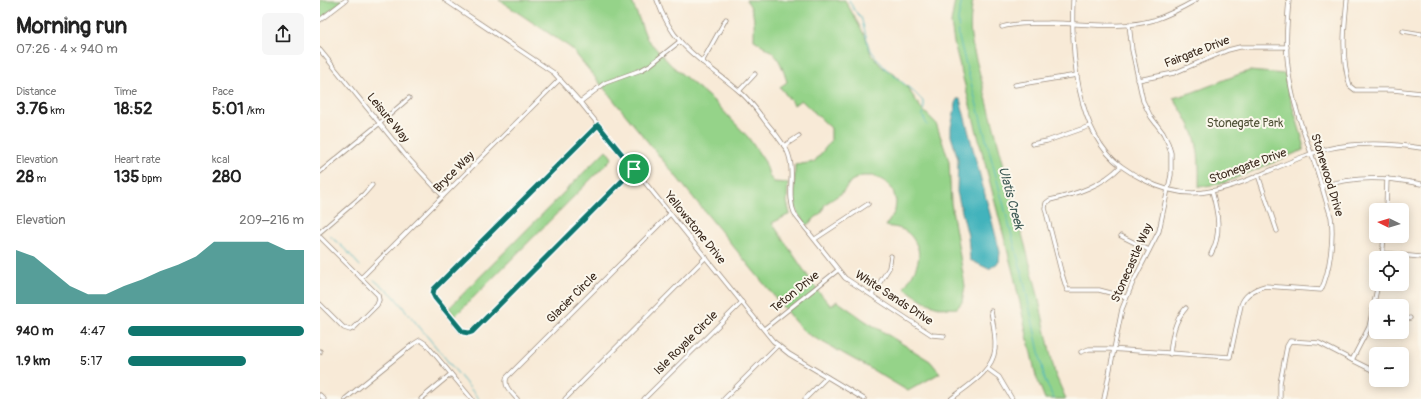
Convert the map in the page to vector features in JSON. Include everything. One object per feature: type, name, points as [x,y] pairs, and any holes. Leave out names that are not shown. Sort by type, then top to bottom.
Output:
[{"type":"street","points":[[320,20],[346,0]]},
{"type":"street","name":"Yellowstone Drive","points":[[445,0],[547,68],[560,79],[778,345],[789,354],[864,399]]},
{"type":"street","name":"White Sands Drive","points":[[657,0],[668,25],[679,42],[739,91],[784,146],[791,159],[790,191],[794,215],[815,239],[838,270],[851,283],[872,295],[932,335],[944,336]]},
{"type":"street","name":"Stonegate Drive","points":[[1073,0],[1072,24],[1077,75],[1090,126],[1097,140],[1121,166],[1151,184],[1168,190],[1191,193],[1212,191],[1258,175],[1311,153],[1335,147],[1368,144],[1391,144],[1421,148]]},
{"type":"street","points":[[1002,27],[1013,24],[1129,24],[1154,20],[1170,14],[1196,0]]},
{"type":"street","name":"Stonewood Drive","points":[[1080,352],[1089,349],[1230,357],[1241,305],[1249,293],[1265,286],[1322,290],[1333,236],[1331,217],[1296,110],[1293,95],[1288,67],[1286,28],[1289,0]]},
{"type":"street","points":[[1347,0],[1344,52],[1347,74],[1351,88],[1355,90],[1393,90],[1421,94]]},
{"type":"street","points":[[702,62],[726,19]]},
{"type":"street","name":"Stonecastle Way","points":[[1104,399],[1119,323],[1126,297],[1148,250],[1159,231],[1171,175],[1171,153],[1164,133],[1147,110],[1143,101],[1132,50],[1129,24]]},
{"type":"street","points":[[1403,31],[1421,34]]},
{"type":"street","points":[[580,102],[605,82],[650,66],[679,42]]},
{"type":"street","name":"Fairgate Drive","points":[[1138,80],[1174,73],[1228,50],[1240,47],[1287,47]]},
{"type":"street","name":"Leisure Way","points":[[320,50],[406,156],[443,196]]},
{"type":"street","points":[[739,91],[755,74]]},
{"type":"street","points":[[1015,85],[1077,75]]},
{"type":"street","name":"Bryce Way","points":[[361,278],[560,79]]},
{"type":"street","points":[[320,172],[409,98]]},
{"type":"street","points":[[598,125],[436,288],[434,293],[435,298],[462,331],[466,333],[472,332],[634,169]]},
{"type":"street","points":[[1032,144],[1090,126]]},
{"type":"street","points":[[784,146],[799,136]]},
{"type":"street","points":[[1121,166],[1100,183],[1086,190],[1050,200],[1046,203],[1045,208],[1067,290],[1099,290],[1126,297]]},
{"type":"street","points":[[1258,175],[1277,231]]},
{"type":"street","points":[[1321,186],[1363,178],[1388,178],[1421,184]]},
{"type":"street","points":[[1386,203],[1388,178]]},
{"type":"street","points":[[320,232],[364,194],[372,185]]},
{"type":"street","points":[[1211,254],[1216,243],[1218,230],[1217,214],[1212,191]]},
{"type":"street","points":[[815,239],[868,204]]},
{"type":"street","name":"Glacier Circle","points":[[517,399],[506,387],[503,381],[670,214]]},
{"type":"street","points":[[1121,236],[1148,250]]},
{"type":"street","points":[[320,237],[378,295],[379,300],[377,305],[354,328],[350,330],[344,328],[320,304]]},
{"type":"street","points":[[872,295],[889,268],[891,256]]},
{"type":"street","points":[[1409,256],[1420,257]]},
{"type":"street","points":[[565,399],[706,258]]},
{"type":"street","name":"Teton Drive","points":[[764,329],[838,270]]},
{"type":"street","points":[[428,293],[434,293]]},
{"type":"street","name":"Isle Royale Circle","points":[[644,399],[742,302]]},
{"type":"street","points":[[1170,354],[1175,324],[1186,308]]},
{"type":"street","points":[[951,399],[988,369],[993,358],[995,349],[991,311]]},
{"type":"street","points":[[1352,360],[1366,335],[1369,325]]},
{"type":"street","points":[[465,338],[466,333]]},
{"type":"street","points":[[345,399],[420,340],[426,344],[472,399]]},
{"type":"street","points":[[1280,399],[1280,383],[1287,346],[1290,340],[1319,343],[1369,368]]},
{"type":"street","points":[[724,399],[778,345]]},
{"type":"street","points":[[988,369],[999,377],[1012,399]]},
{"type":"street","points":[[421,399],[451,374]]},
{"type":"street","points":[[805,399],[826,377]]},
{"type":"street","points":[[320,395],[324,399]]},
{"type":"green space","points":[[320,0],[344,0],[320,19]]},
{"type":"green space","points":[[499,0],[630,0],[647,39],[671,65],[715,102],[748,137],[765,162],[769,176],[774,182],[788,183],[787,202],[790,214],[772,223],[818,291],[831,306],[837,301],[864,320],[930,361],[940,373],[908,391],[806,333],[796,323],[571,48]]},
{"type":"green space","points":[[746,0],[845,0],[866,38],[871,54],[882,67],[893,73],[907,87],[921,108],[936,123],[949,161],[951,203],[965,286],[962,302],[957,308],[935,306],[904,288],[917,266],[919,254],[918,248],[909,234],[905,231],[886,226],[895,211],[896,202],[893,190],[885,181],[873,176],[862,176],[851,181],[842,193],[825,204],[822,212],[807,225],[798,214],[794,203],[795,165],[814,162],[831,141],[831,128],[801,100],[794,105],[780,87],[787,82],[782,66],[776,56],[754,40],[753,14]]},
{"type":"green space","points":[[955,0],[973,0],[970,24],[973,48],[1036,287],[1055,374],[1066,399],[1045,399],[1036,376],[1014,276],[954,43],[951,23]]},
{"type":"green space","name":"Stonegate Park","points":[[1249,71],[1285,74],[1288,91],[1304,144],[1303,150],[1224,183],[1199,187],[1198,150],[1192,130],[1173,98]]},
{"type":"green space","points":[[606,150],[612,158],[455,316],[449,308]]},
{"type":"water","points":[[957,99],[960,99],[1000,252],[999,262],[989,269],[970,260],[968,236],[957,192],[958,159],[951,136],[951,127]]},
{"type":"waterway","points":[[849,0],[854,10],[861,17],[868,46],[875,56],[885,68],[922,100],[924,104],[923,116],[927,125]]},
{"type":"waterway","name":"Ulatis Creek","points":[[962,0],[958,19],[959,38],[1023,277],[1045,380],[1054,399]]},
{"type":"waterway","points":[[330,236],[347,251],[360,266]]},
{"type":"waterway","points":[[374,280],[392,294],[479,399]]},
{"type":"route","points":[[598,125],[634,169],[471,333],[463,332],[435,298],[433,294],[436,288],[598,125]]}]
